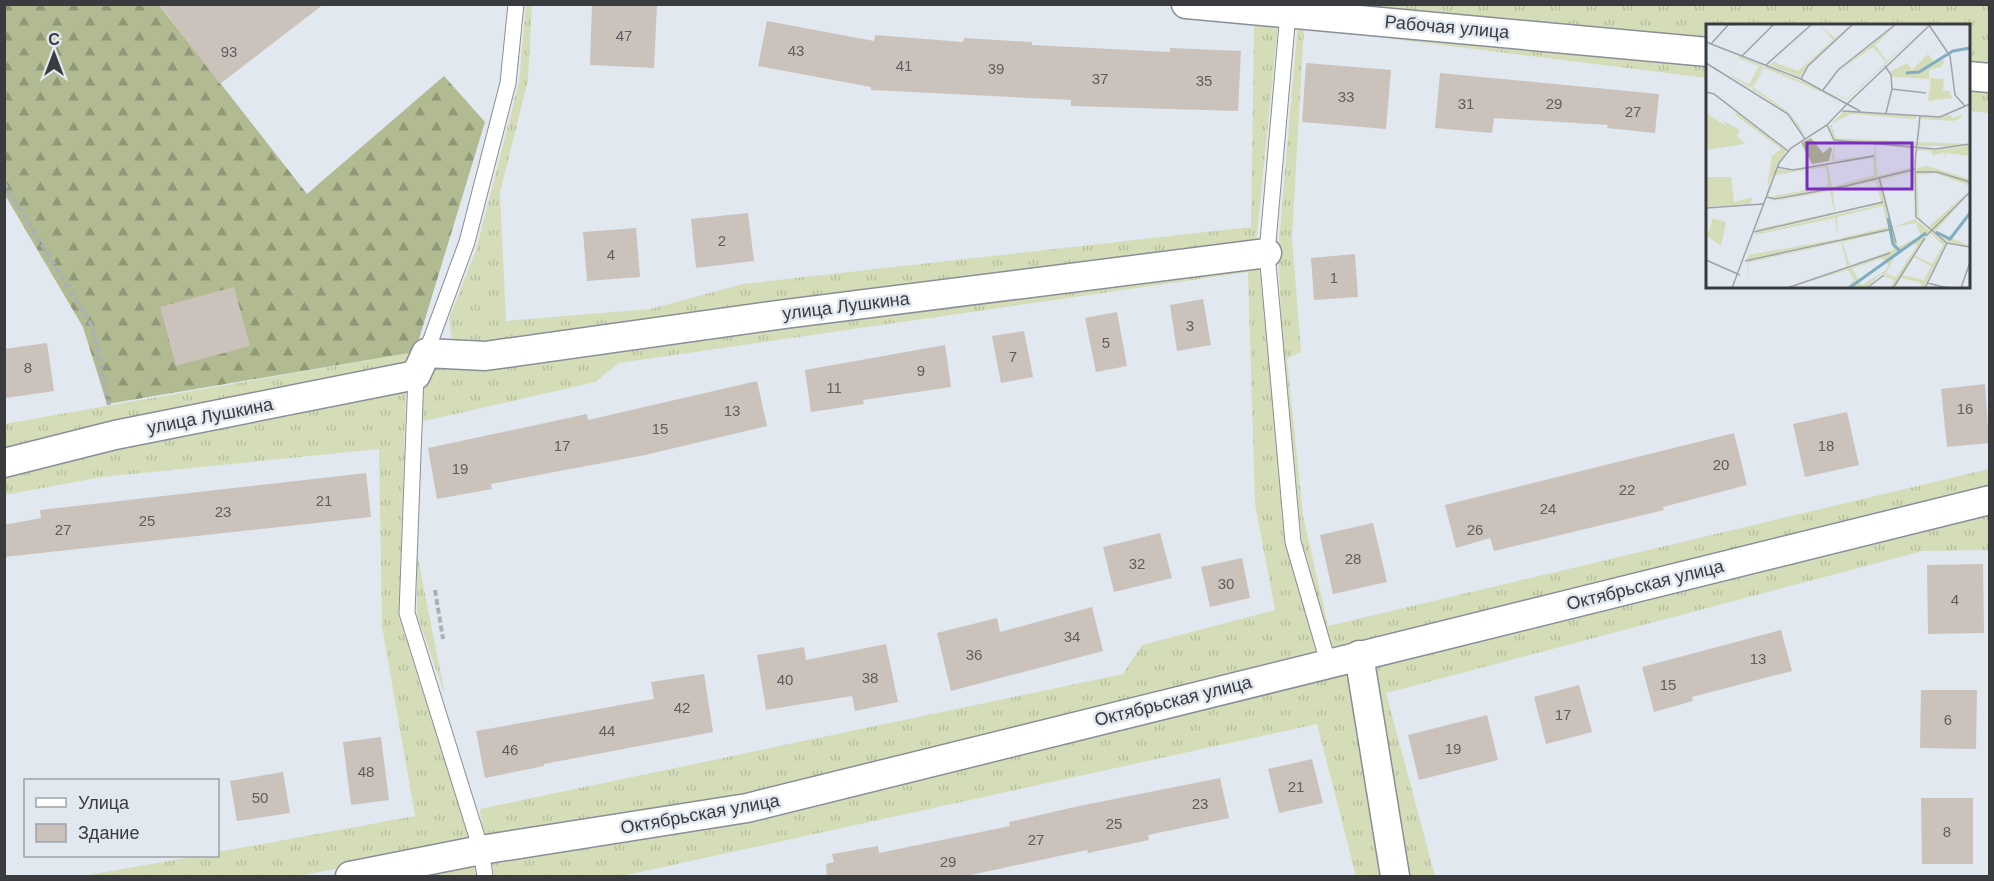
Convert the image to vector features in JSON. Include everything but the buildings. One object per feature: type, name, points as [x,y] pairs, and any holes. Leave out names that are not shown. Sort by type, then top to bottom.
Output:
[{"type":"street","name":"Рабочая улица","points":[[1186,4],[1706,52]]},
{"type":"street","points":[[1970,76],[1989,78]]},
{"type":"street","name":"улица Лушкина","points":[[4,463],[421,364],[785,314],[1267,253]]},
{"type":"street","name":"Октябрьская улица","points":[[350,876],[483,863],[747,808],[1328,662],[1989,500]]},
{"type":"street","points":[[1359,655],[1395,876]]},
{"type":"lane","points":[[483,863],[407,613],[421,364],[467,242],[508,83],[516,4]]},
{"type":"lane","points":[[1288,13],[1267,253],[1293,542],[1328,662]]},
{"type":"path","points":[[4,183],[92,326],[115,435]]},
{"type":"green space","points":[[5,5],[159,5],[307,194],[444,76],[485,122],[415,352],[107,404],[83,327],[5,195]]},
{"type":"green space","points":[[526,5],[532,5],[528,80],[500,193],[506,321],[650,309],[743,284],[1251,227],[1254,24],[1278,24],[1256,244],[502,341],[467,343],[452,338],[449,319],[476,250],[519,82]]},
{"type":"green space","points":[[1326,5],[1989,5],[1989,69],[1970,67],[1970,24],[1706,24],[1706,42]]},
{"type":"green space","points":[[1298,22],[1706,61],[1706,78],[1304,28],[1292,238],[1301,352],[1287,359],[1303,516],[1328,626],[1989,469],[1989,485],[1331,649],[1302,541],[1283,358],[1278,251]]},
{"type":"green space","points":[[1970,85],[1989,87],[1989,113],[1970,111]]},
{"type":"green space","points":[[1260,259],[1287,542],[1317,655],[744,801],[484,843],[480,809],[1123,674],[1142,645],[1275,610],[1255,504],[1248,272],[619,363],[595,382],[420,422],[416,375],[445,362]]},
{"type":"green space","points":[[415,352],[407,367],[5,449],[4,424]]},
{"type":"green space","points":[[406,387],[399,617],[471,843],[299,876],[82,876],[191,857],[219,857],[219,852],[415,816],[382,626],[379,449],[102,477],[5,495],[5,475],[120,445]]},
{"type":"green space","points":[[1989,510],[1989,550],[1923,551],[1386,693],[1435,876],[1404,876],[1369,664]]},
{"type":"green space","points":[[417,553],[445,695],[417,615]]},
{"type":"green space","points":[[1351,666],[1386,876],[1356,876],[1317,724],[622,876],[494,876],[491,859]]},
{"type":"green space","points":[[477,860],[479,876],[393,876]]}]
